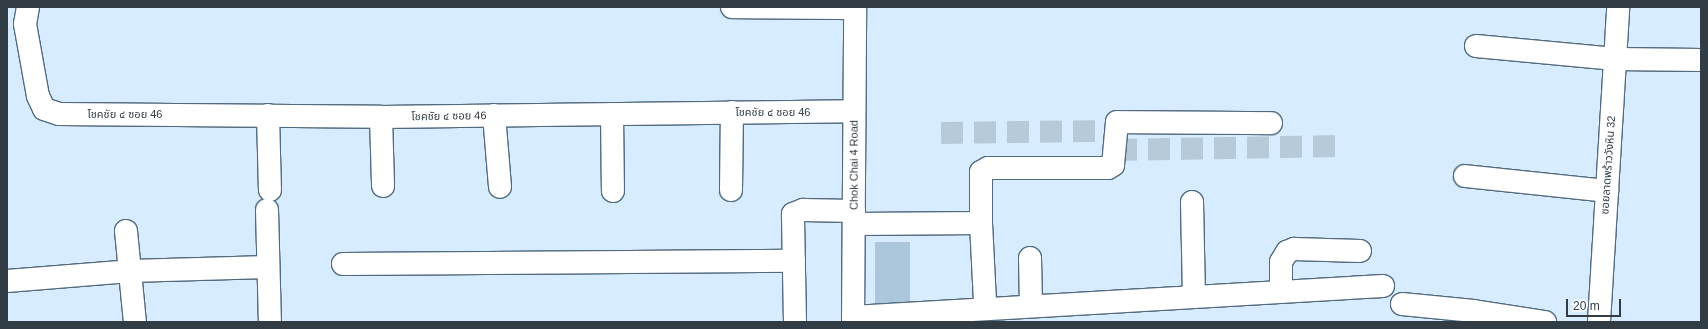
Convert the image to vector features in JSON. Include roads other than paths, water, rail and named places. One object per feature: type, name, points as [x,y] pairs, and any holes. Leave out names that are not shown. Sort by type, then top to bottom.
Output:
[{"type":"street","name":"โชคชัย ๔ ซอย 46","points":[[28,7],[25,24],[38,96],[44,109],[58,114],[381,117],[854,111]]},
{"type":"street","points":[[732,7],[855,7]]},
{"type":"street","name":"Chok Chai 4 Road","points":[[853,319],[855,7]]},
{"type":"street","name":"ซอยลาดพร้าววังหิน 32","points":[[1598,322],[1618,7]]},
{"type":"street","points":[[1476,46],[1615,59],[1701,60]]},
{"type":"street","points":[[731,190],[732,112]]},
{"type":"street","points":[[612,114],[613,191]]},
{"type":"street","points":[[268,115],[268,267],[270,322]]},
{"type":"street","points":[[494,115],[500,187]]},
{"type":"street","points":[[381,117],[383,186]]},
{"type":"street","points":[[980,311],[982,223],[981,172],[988,168],[1108,168],[1113,166],[1117,122],[1270,123]]},
{"type":"street","points":[[1465,176],[1607,191]]},
{"type":"street","points":[[1192,202],[1194,296]]},
{"type":"street","points":[[795,322],[793,214],[797,211],[854,218],[982,223]]},
{"type":"street","points":[[126,231],[135,322]]},
{"type":"street","points":[[1281,292],[1281,262],[1287,252],[1294,249],[1360,251]]},
{"type":"street","points":[[1030,258],[1031,306]]},
{"type":"street","points":[[344,264],[794,261]]},
{"type":"street","points":[[7,280],[130,271],[268,267]]},
{"type":"street","points":[[853,319],[980,311],[1031,306],[1383,286]]},
{"type":"street","points":[[1402,304],[1474,316],[1545,322]]},
{"type":"tunnel","points":[[941,133],[1115,131]]},
{"type":"tunnel","points":[[1115,150],[1339,146]]}]
